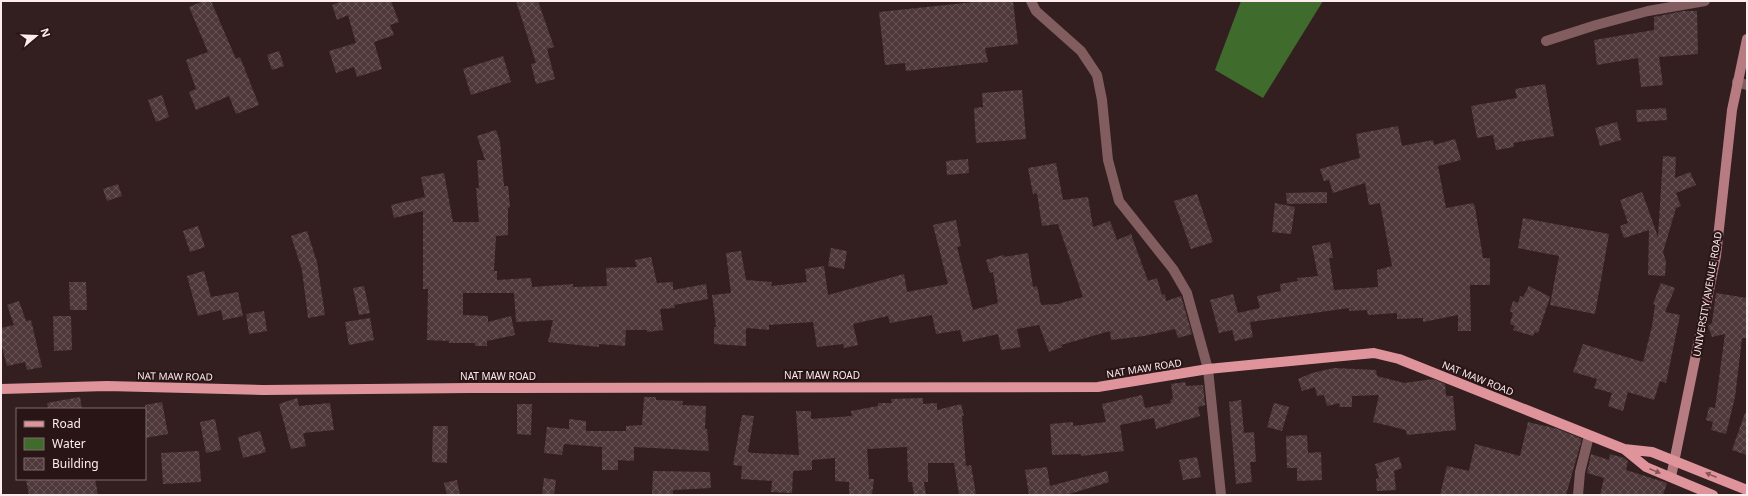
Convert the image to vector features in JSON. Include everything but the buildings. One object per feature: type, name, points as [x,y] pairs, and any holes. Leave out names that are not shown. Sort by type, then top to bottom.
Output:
[{"type":"main road","name":"UNIVERSITY AVENUE ROAD","points":[[1670,477],[1675,461],[1716,256],[1732,110],[1742,84],[1747,39]]},
{"type":"main road","name":"NAT MAW ROAD","points":[[1,389],[107,386],[263,390],[471,388],[1098,387],[1208,369],[1374,353],[1399,358],[1589,436],[1624,449],[1652,452],[1747,490]]},
{"type":"main road","name":"NAT MAW ROAD","points":[[1624,449],[1646,467],[1713,495]]},
{"type":"street","points":[[1031,1],[1036,12],[1081,51],[1097,75],[1102,100],[1108,160],[1119,201],[1173,269],[1187,293],[1208,369],[1221,495]]},
{"type":"street","points":[[1546,41],[1596,25],[1648,11],[1705,1]]},
{"type":"street","points":[[1578,495],[1580,472],[1589,436]]},
{"type":"water","points":[[1241,1],[1323,1],[1263,98],[1215,70]]}]
